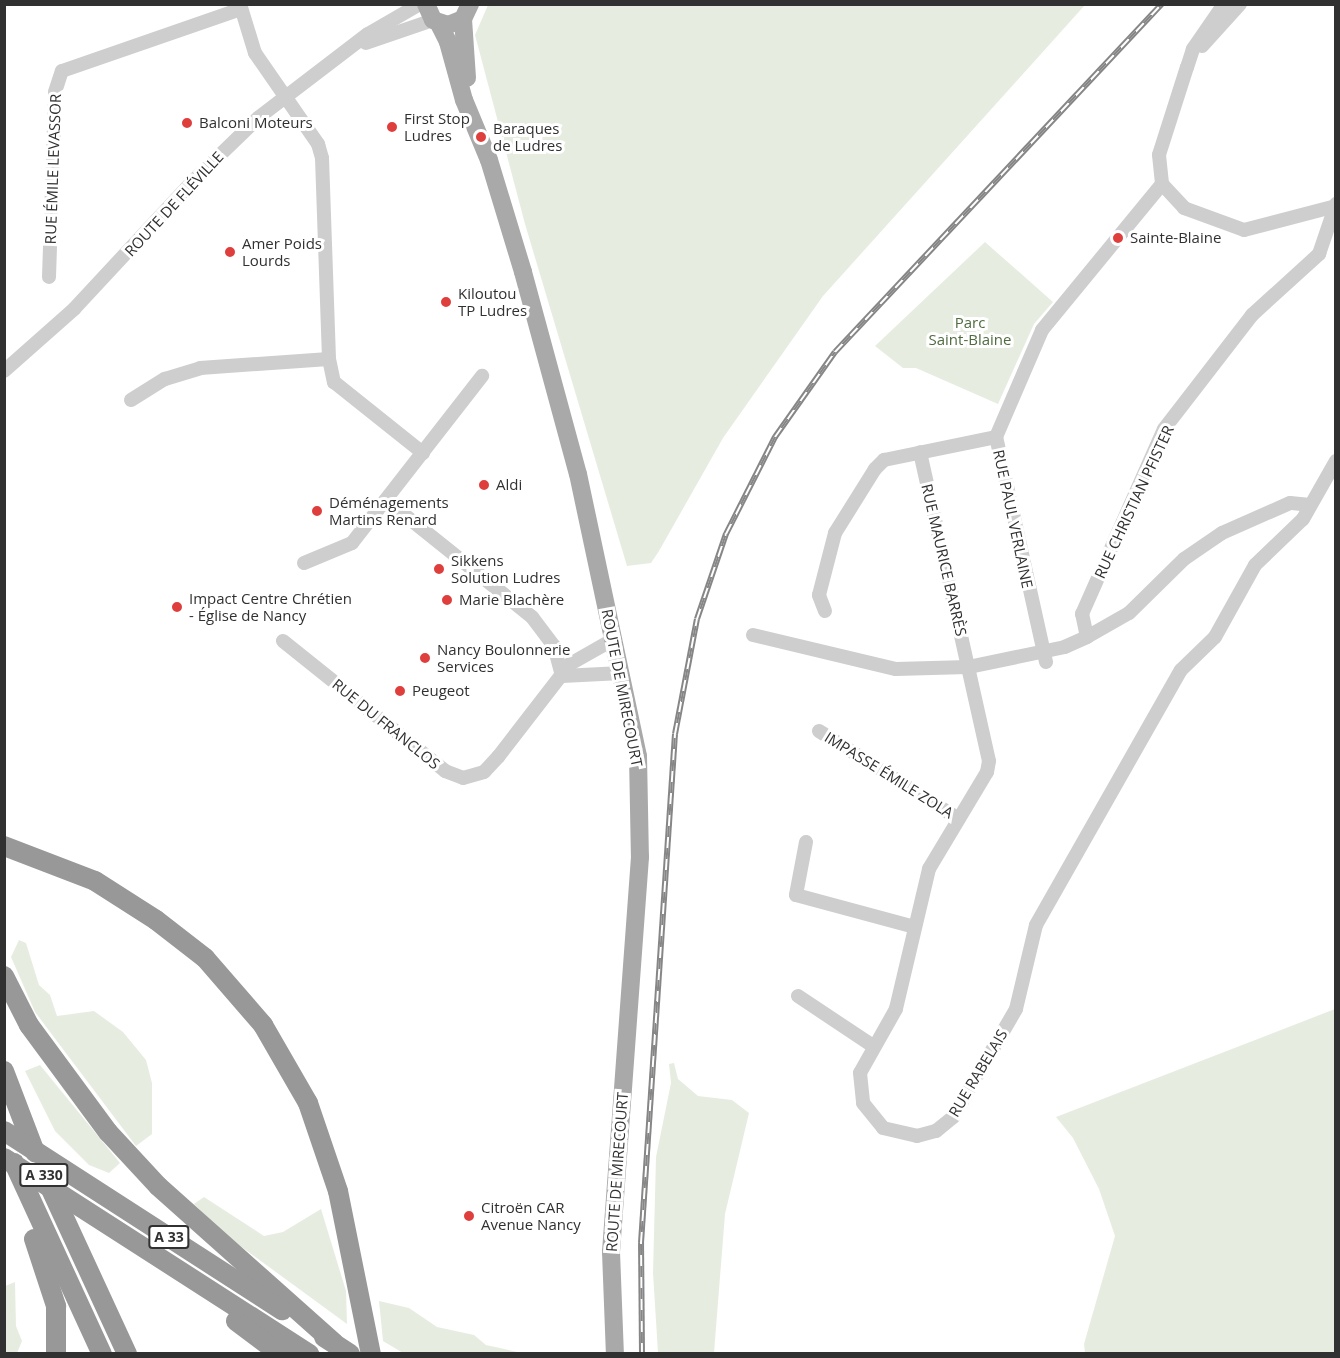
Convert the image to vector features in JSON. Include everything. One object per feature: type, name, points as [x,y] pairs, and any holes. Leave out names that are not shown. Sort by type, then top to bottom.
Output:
[{"type":"highway","points":[[4,846],[95,881],[156,920],[205,958],[263,1025],[308,1103],[338,1191],[371,1353]]},
{"type":"highway","points":[[4,976],[29,1025],[108,1132],[158,1186],[342,1348]]},
{"type":"highway","name":"A 330","points":[[4,1071],[82,1260],[128,1351]]},
{"type":"highway","name":"A 33","points":[[4,1131],[342,1348]]},
{"type":"highway","name":"A 330","points":[[4,1137],[24,1187],[36,1229]]},
{"type":"highway","name":"A 33","points":[[4,1158],[309,1353]]},
{"type":"highway","points":[[36,1229],[56,1306],[56,1353]]},
{"type":"highway","points":[[36,1229],[102,1353]]},
{"type":"highway","points":[[175,1268],[208,1301],[280,1353]]},
{"type":"main road","points":[[433,16],[456,24],[466,12]]},
{"type":"main road","name":"ROUTE DE MIRECOURT","points":[[466,12],[472,112]]},
{"type":"main road","name":"ROUTE DE MIRECOURT","points":[[433,16],[448,42],[464,100],[472,112],[512,231],[578,474],[638,756],[640,846],[611,1252],[615,1353]]},
{"type":"street","name":"ROUTE DE FLÉVILLE","points":[[4,371],[89,293],[229,145],[285,97],[353,49],[368,34],[420,4]]},
{"type":"street","points":[[1224,4],[1193,49],[1186,67],[1159,155],[1162,184],[1184,208],[1244,230],[1335,205]]},
{"type":"street","points":[[1186,67],[1240,4]]},
{"type":"street","points":[[241,7],[255,53],[318,144],[322,158],[329,359],[334,382],[423,453]]},
{"type":"street","name":"RUE ÉMILE LEVASSOR","points":[[49,277],[55,92],[62,71],[241,7]]},
{"type":"street","name":"ROUTE DE FLÉVILLE","points":[[353,49],[433,16]]},
{"type":"street","name":"RUE PAUL VERLAINE","points":[[1045,657],[996,437],[1042,330],[1162,184]]},
{"type":"street","name":"RUE CHRISTIAN PFISTER","points":[[1087,637],[1082,614],[1164,429],[1252,315],[1319,254],[1335,205]]},
{"type":"street","points":[[131,400],[165,379],[200,368],[329,359]]},
{"type":"street","points":[[304,563],[352,543],[482,376]]},
{"type":"street","points":[[825,611],[819,595],[835,533],[884,460],[996,437]]},
{"type":"street","name":"RUE MAURICE BARRÈS","points":[[920,452],[968,667]]},
{"type":"street","name":"RUE RABELAIS","points":[[968,667],[989,761],[982,782],[929,869],[896,1009],[862,1064],[859,1084],[870,1116],[883,1128],[904,1135],[928,1134],[945,1125],[1016,1009],[1041,915],[1099,820],[1181,670],[1215,637],[1255,565],[1296,529],[1335,461]]},
{"type":"street","points":[[386,500],[494,583],[545,633],[559,658],[562,676],[622,673]]},
{"type":"street","points":[[753,635],[896,669],[968,667],[1045,657],[1129,614],[1184,559],[1222,533],[1290,503],[1310,505]]},
{"type":"street","name":"RUE DU FRANCLOS","points":[[283,641],[445,771],[463,778],[484,772],[579,657],[614,639]]},
{"type":"street","name":"IMPASSE ÉMILE ZOLA","points":[[819,731],[959,819]]},
{"type":"street","points":[[806,842],[796,895],[915,927]]},
{"type":"street","points":[[798,996],[873,1046]]},
{"type":"green space","points":[[488,4],[1085,5],[823,296],[723,438],[651,563],[627,566],[525,224],[475,35]]},
{"type":"green space","name":"Parc Saint-Blaine","points":[[985,242],[1053,302],[1034,324],[998,404],[916,368],[903,368],[875,346]]},
{"type":"green space","points":[[19,940],[26,943],[39,985],[50,995],[57,1016],[94,1011],[123,1032],[146,1060],[152,1083],[152,1134],[136,1146],[35,1012],[11,957]]},
{"type":"green space","points":[[1335,1009],[1335,1353],[1085,1353],[1084,1344],[1115,1236],[1099,1189],[1073,1138],[1056,1117]]},
{"type":"green space","points":[[674,1063],[678,1079],[698,1096],[732,1100],[749,1113],[725,1214],[714,1353],[658,1353],[653,1273],[656,1157],[671,1083],[669,1064]]},
{"type":"green space","points":[[40,1065],[120,1163],[109,1173],[89,1165],[55,1131],[25,1071]]},
{"type":"green space","points":[[204,1197],[264,1236],[283,1232],[321,1209],[346,1291],[347,1324],[228,1237],[194,1204]]},
{"type":"green space","points":[[15,1282],[16,1326],[22,1341],[17,1353],[5,1353],[5,1286]]},
{"type":"green space","points":[[379,1301],[409,1308],[437,1327],[474,1335],[486,1345],[522,1353],[403,1353],[383,1341]]},
{"type":"railway","points":[[642,1354],[641,1243],[675,734],[697,619],[726,534],[775,437],[835,352],[1162,4]]},
{"type":"place","name":"Balconi Moteurs","points":[[187,123]]},
{"type":"place","name":"First Stop Ludres","points":[[392,127]]},
{"type":"place","name":"Baraques de Ludres","points":[[481,137]]},
{"type":"place","name":"Sainte-Blaine","points":[[1118,238]]},
{"type":"place","name":"Amer Poids Lourds","points":[[230,252]]},
{"type":"place","name":"Kiloutou TP Ludres","points":[[446,302]]},
{"type":"place","name":"Aldi","points":[[484,485]]},
{"type":"place","name":"Déménagements Martins Renard","points":[[317,511]]},
{"type":"place","name":"Sikkens Solution Ludres","points":[[439,569]]},
{"type":"place","name":"Marie Blachère","points":[[447,600]]},
{"type":"place","name":"Impact Centre Chrétien - Église de Nancy","points":[[177,607]]},
{"type":"place","name":"Nancy Boulonnerie Services","points":[[425,658]]},
{"type":"place","name":"Peugeot","points":[[400,691]]},
{"type":"place","name":"Citroën CAR Avenue Nancy","points":[[469,1216]]}]
